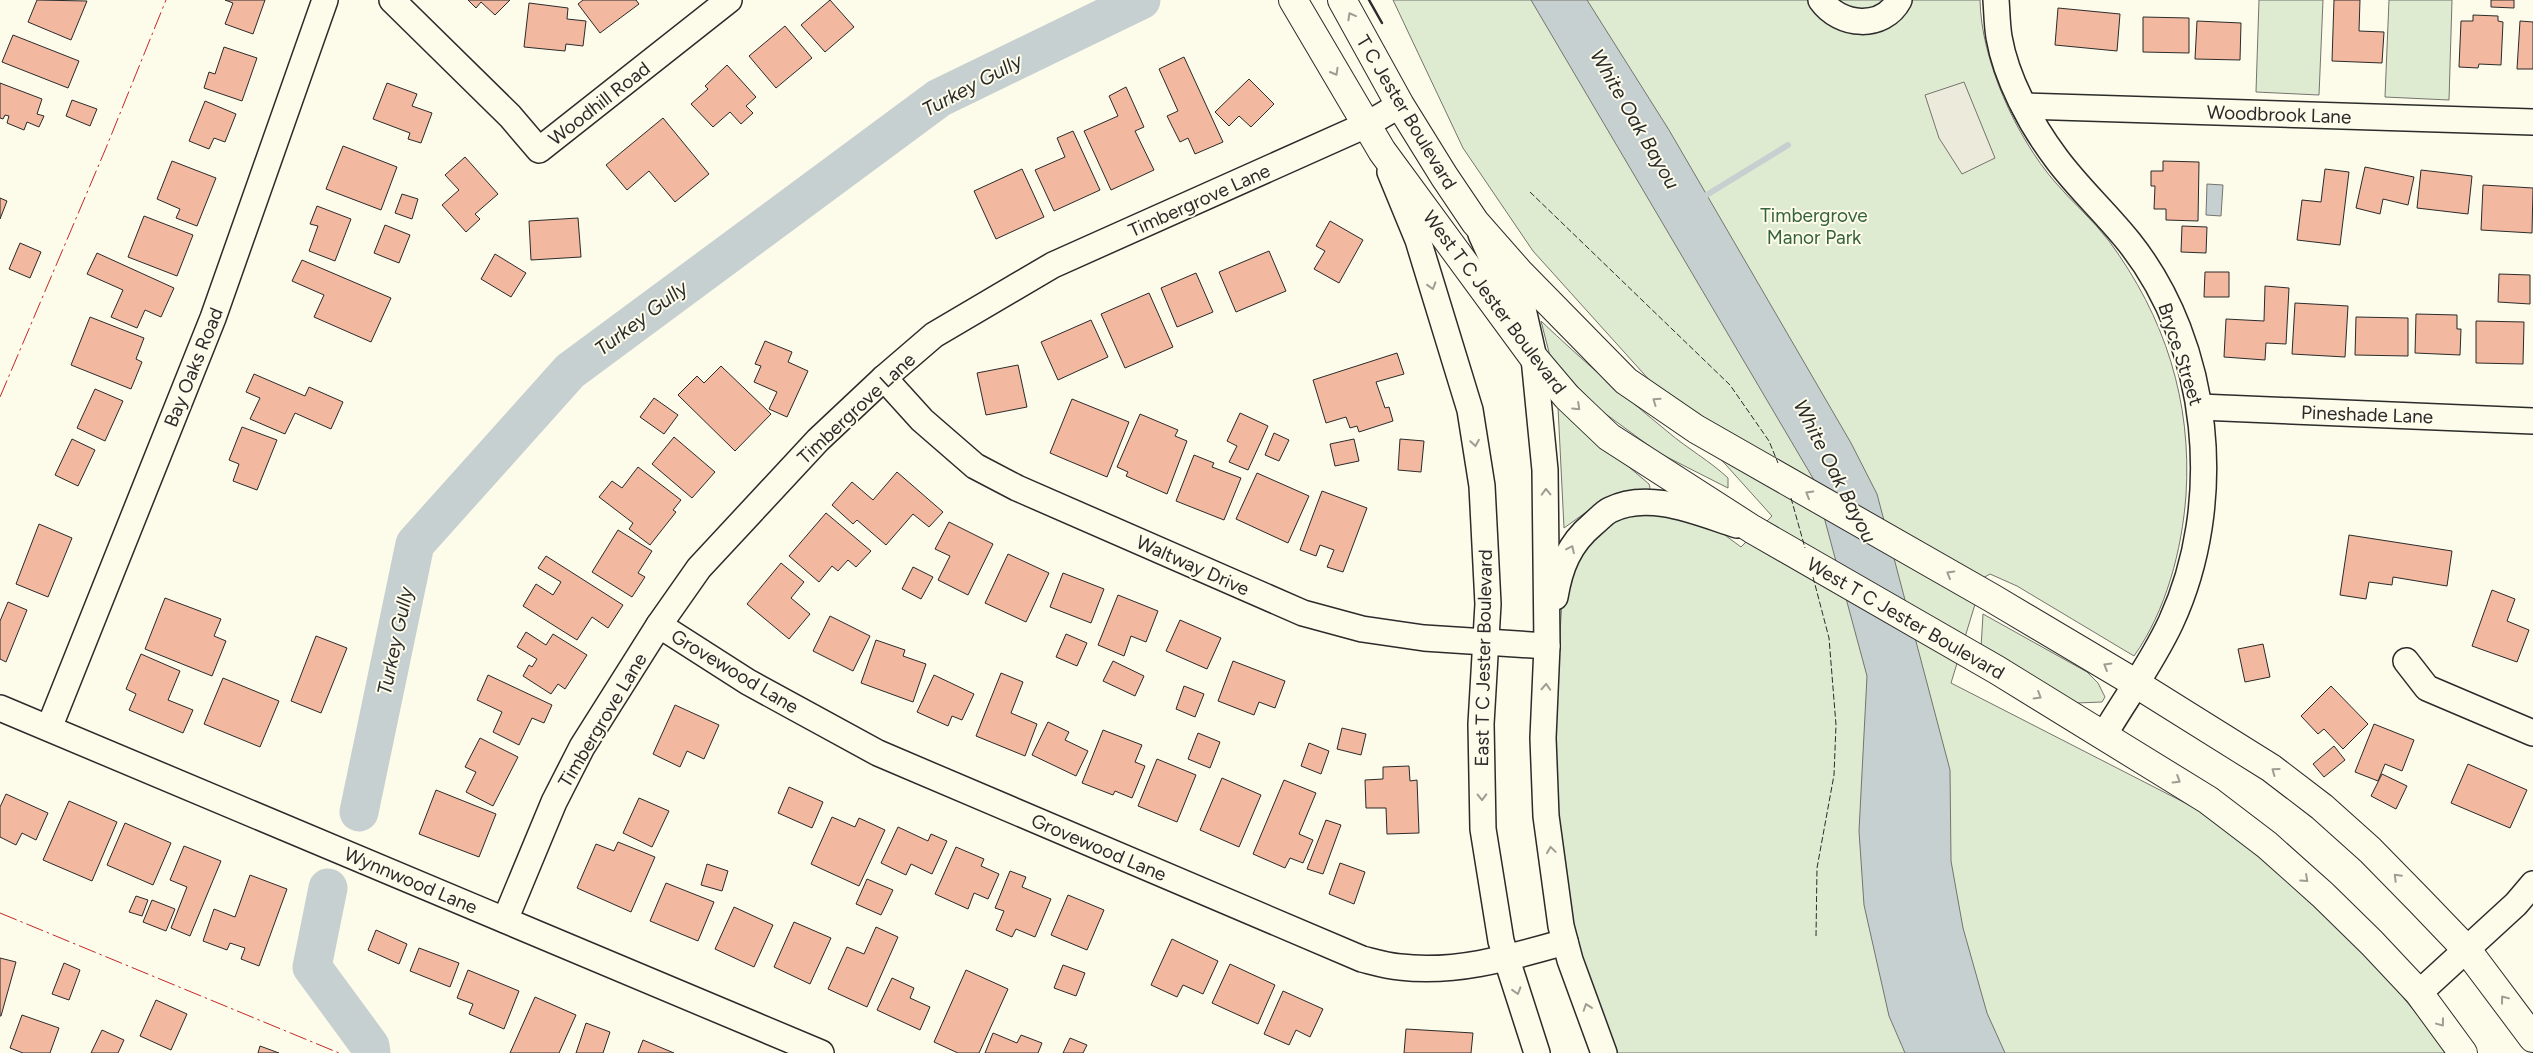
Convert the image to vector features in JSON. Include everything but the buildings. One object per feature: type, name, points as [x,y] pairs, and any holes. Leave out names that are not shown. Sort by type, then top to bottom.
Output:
[{"type":"main road","points":[[1292,0],[1382,151]]},
{"type":"main road","name":"T C Jester Boulevard","points":[[1342,0],[1400,105],[1475,222]]},
{"type":"main road","name":"West T C Jester Boulevard","points":[[1382,151],[1534,358],[1567,397],[1609,437],[1752,529],[1997,670],[2208,800],[2267,845],[2323,895],[2419,994],[2463,1053]]},
{"type":"main road","name":"West T C Jester Boulevard","points":[[1475,222],[1519,272],[1626,380],[1696,429],[1992,598],[2135,683],[2271,768],[2322,807],[2370,850],[2467,950],[2533,1038]]},
{"type":"street","name":"Bay Oaks Road","points":[[49,728],[213,318],[325,0]]},
{"type":"street","name":"Woodhill Road","points":[[392,0],[510,116],[539,150],[729,0]]},
{"type":"street","points":[[1821,0],[1836,13],[1864,22],[1874,21],[1889,14],[1899,0]]},
{"type":"street","name":"Bryce Street","points":[[1996,0],[1999,38],[2012,80],[2024,106],[2056,159],[2130,243],[2158,285],[2184,347],[2200,407],[2204,481],[2199,534],[2185,587],[2171,623],[2104,735]]},
{"type":"street","name":"Timbergrove Lane","points":[[505,920],[554,802],[578,755],[659,625],[699,568],[818,440],[884,378],[934,336],[1053,265],[1366,125],[1400,105]]},
{"type":"street","name":"Woodbrook Lane","points":[[2024,106],[2533,122]]},
{"type":"street","name":"East T C Jester Boulevard","points":[[1382,151],[1418,240],[1470,410],[1482,486],[1488,604],[1480,724],[1483,829],[1501,941],[1537,1053]]},
{"type":"street","points":[[1475,222],[1504,285],[1522,309],[1534,358],[1545,470],[1547,646],[1543,738],[1546,816],[1565,942],[1604,1053]]},
{"type":"street","name":"Waltway Drive","points":[[884,378],[922,420],[975,466],[1017,488],[1304,612],[1362,629],[1424,638],[1547,646]]},
{"type":"street","name":"Pineshade Lane","points":[[2200,407],[2533,421]]},
{"type":"street","points":[[1547,646],[1559,574],[1577,537],[1610,510],[1644,503],[1673,506],[1752,529]]},
{"type":"street","name":"Grovewood Lane","points":[[659,625],[748,682],[878,752],[1362,959],[1409,968],[1457,967],[1507,959],[1565,942]]},
{"type":"street","points":[[2406,661],[2427,688],[2533,733]]},
{"type":"street","name":"Wynnwood Lane","points":[[0,708],[821,1053]]},
{"type":"street","points":[[2419,994],[2516,904],[2533,884]]},
{"type":"green space","name":"Timbergrove Manor Park","points":[[1393,0],[1980,0],[1982,23],[1994,72],[2014,120],[2027,143],[2055,182],[2109,241],[2129,270],[2160,330],[2171,361],[2179,393],[2187,460],[2186,495],[2181,537],[2170,579],[2155,620],[2134,656],[2017,586],[1990,574],[1983,578],[1951,683],[2197,809],[2236,837],[2275,867],[2381,970],[2448,1053],[1615,1053],[1583,963],[1573,920],[1555,795],[1555,717],[1563,583],[1568,566],[1607,522],[1646,511],[1714,527],[1741,547],[1772,516],[1533,251],[1463,148]]},
{"type":"green space","points":[[2259,0],[2323,0],[2319,95],[2256,92]]},
{"type":"green space","points":[[2389,0],[2452,0],[2449,100],[2385,97]]},
{"type":"green space","points":[[1541,321],[1635,405],[1728,478],[1728,488],[1659,453],[1603,412],[1551,360]]},
{"type":"green space","points":[[1558,407],[1649,484],[1650,488],[1648,491],[1592,508],[1564,528]]},
{"type":"green space","points":[[1983,614],[2087,672],[2098,683],[2105,697],[2102,702],[2076,703],[2064,700],[1981,648]]},
{"type":"shaded area","points":[[1964,82],[1995,158],[1962,174],[1939,138],[1925,95]]},
{"type":"water","name":"White Oak Bayou","points":[[1531,0],[1587,0],[1669,130],[1851,443],[1877,494],[1950,770],[1951,861],[1963,928],[1987,1013],[2005,1053],[1905,1053],[1889,1016],[1864,905],[1859,831],[1867,676],[1814,480]]},
{"type":"water","points":[[2207,184],[2223,185],[2221,216],[2206,215]]},
{"type":"waterway","name":"Turkey Gully","points":[[359,812],[415,544],[570,371],[939,98],[1141,0]]},
{"type":"waterway","points":[[1700,199],[1788,145]]},
{"type":"waterway","name":"Turkey Gully","points":[[328,888],[312,967],[370,1046],[371,1053]]},
{"type":"fence","points":[[1530,192],[1730,385],[1769,441],[1778,463]]},
{"type":"fence","points":[[1791,498],[1805,548]]},
{"type":"fence","points":[[1813,577],[1829,638],[1836,725],[1834,775],[1817,868],[1816,937]]},
{"type":"wall","points":[[1369,0],[1382,23]]},
{"type":"power","points":[[0,397],[106,148],[166,0]]},
{"type":"power","points":[[0,913],[339,1053]]}]
